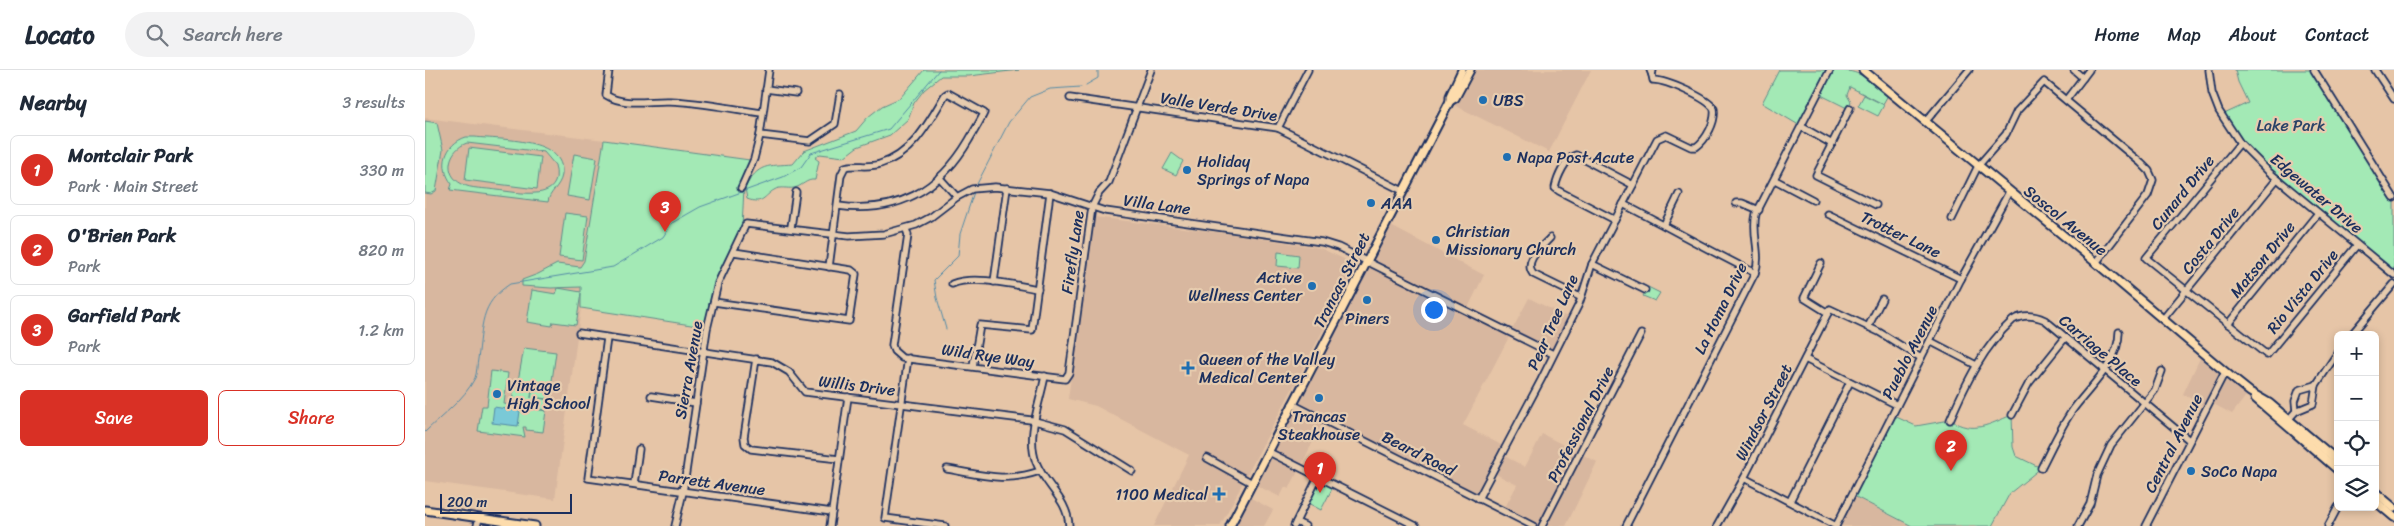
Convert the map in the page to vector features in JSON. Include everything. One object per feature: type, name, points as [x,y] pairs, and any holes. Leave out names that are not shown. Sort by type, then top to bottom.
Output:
[{"type":"main road","name":"Soscol Avenue","points":[[1863,70],[2225,372],[2250,392],[2269,403],[2286,422],[2334,466]]},
{"type":"main road","name":"Trancas Street","points":[[1230,526],[1366,260],[1450,101],[1455,98],[1468,71]]},
{"type":"main road","name":"Soscol Avenue","points":[[2286,422],[2334,458]]},
{"type":"main road","points":[[2379,496],[2391,506],[2394,517]]},
{"type":"main road","points":[[2379,502],[2391,506]]},
{"type":"main road","points":[[425,510],[478,522],[535,526]]},
{"type":"street","points":[[609,70],[606,95],[611,98],[634,102],[669,101],[762,113]]},
{"type":"street","points":[[741,188],[753,159],[760,135],[769,70]]},
{"type":"street","name":"Firefly Lane","points":[[1065,379],[1069,373],[1092,208],[1099,193],[1109,182],[1151,70]]},
{"type":"street","points":[[1278,128],[1308,70]]},
{"type":"street","name":"La Homa Drive","points":[[1626,526],[1755,273],[1758,257],[1755,225],[1759,210],[1830,70]]},
{"type":"street","points":[[1926,121],[1969,70]]},
{"type":"street","points":[[2075,70],[2083,78]]},
{"type":"street","points":[[2066,100],[2089,70]]},
{"type":"street","name":"Edgewater Drive","points":[[2209,70],[2212,92],[2219,110],[2240,143],[2277,179],[2394,275]]},
{"type":"street","points":[[2314,70],[2394,198]]},
{"type":"street","points":[[2375,70],[2394,99]]},
{"type":"street","name":"Pear Tree Lane","points":[[1478,499],[1553,354],[1580,297],[1592,264],[1660,136],[1669,135],[1691,147],[1696,147],[1704,138],[1714,118],[1714,108],[1709,103],[1667,82],[1653,80],[1652,72]]},
{"type":"street","points":[[1951,219],[1978,166],[2006,134],[2017,111],[2044,82],[2141,163],[2149,171],[2153,180],[2149,195],[2096,263]]},
{"type":"street","points":[[766,88],[796,93]]},
{"type":"street","points":[[760,135],[810,141],[835,124],[840,94]]},
{"type":"street","points":[[829,267],[841,175],[845,167],[879,165],[905,151],[925,129],[945,95],[951,94],[983,113],[961,153],[939,177],[921,192],[894,204],[866,209],[838,206]]},
{"type":"street","name":"Valle Verde Drive","points":[[1070,98],[1278,128],[1403,191]]},
{"type":"street","points":[[1850,108],[1816,175],[1876,205]]},
{"type":"street","points":[[1802,127],[1832,144]]},
{"type":"street","name":"Cunard Drive","points":[[2186,290],[2146,258],[2240,143]]},
{"type":"street","points":[[1615,220],[1559,191],[1555,188],[1556,183],[1569,158],[1575,155],[1633,185]]},
{"type":"street","points":[[939,177],[957,197]]},
{"type":"street","name":"Costa Drive","points":[[2163,319],[2277,179]]},
{"type":"street","points":[[1775,180],[1813,200]]},
{"type":"street","points":[[994,282],[1007,188]]},
{"type":"street","name":"Villa Lane","points":[[746,224],[791,227],[834,234],[863,236],[906,229],[931,217],[957,197],[972,190],[1007,188],[1050,193],[1092,208],[1322,242],[1366,260],[1553,354]]},
{"type":"street","points":[[791,227],[796,192]]},
{"type":"street","name":"Pueblo Avenue","points":[[1836,526],[1961,280],[2009,192]]},
{"type":"street","points":[[973,366],[980,325],[1032,330],[1050,193]]},
{"type":"street","points":[[1664,226],[1679,194]]},
{"type":"street","points":[[1736,203],[1742,203],[1759,210]]},
{"type":"street","points":[[1623,204],[1687,240],[1755,273]]},
{"type":"street","name":"Matson Drive","points":[[2228,324],[2318,212]]},
{"type":"street","name":"Trotter Lane","points":[[1828,214],[1961,280]]},
{"type":"street","name":"Sierra Avenue","points":[[675,526],[683,492],[703,351],[719,283],[746,224]]},
{"type":"street","points":[[906,229],[908,236],[892,345],[894,351],[901,358],[908,358],[885,518],[945,526]]},
{"type":"street","points":[[1550,238],[1534,255],[1530,264],[1530,270],[1533,274],[1580,297]]},
{"type":"street","name":"Rio Vista Drive","points":[[2228,324],[2267,356],[2357,245]]},
{"type":"street","points":[[715,302],[849,321],[856,274],[851,270],[734,252]]},
{"type":"street","points":[[1821,263],[1803,298],[1868,327],[1921,358]]},
{"type":"street","points":[[1592,264],[1645,290]]},
{"type":"street","points":[[951,284],[960,281],[994,282],[1038,289]]},
{"type":"street","points":[[2354,331],[2394,284]]},
{"type":"street","points":[[2186,290],[2228,324]]},
{"type":"street","points":[[1868,327],[1882,299]]},
{"type":"street","name":"Windsor Street","points":[[1717,526],[1745,478],[1829,311]]},
{"type":"street","name":"Carriage Place","points":[[1951,420],[1977,365],[2008,324],[2018,316],[2039,318],[2189,440]]},
{"type":"street","points":[[2041,468],[2072,412],[2104,371],[2119,341],[2119,332]]},
{"type":"street","name":"Willis Drive","points":[[579,334],[756,359],[784,368],[805,392],[1035,421],[1065,430],[1132,471]]},
{"type":"street","name":"Professional Drive","points":[[1542,526],[1641,334]]},
{"type":"street","name":"Parrett Avenue","points":[[607,338],[588,478],[832,512]]},
{"type":"street","points":[[2012,415],[2029,383],[2065,338]]},
{"type":"street","points":[[1930,341],[1977,365]]},
{"type":"street","name":"Wild Rye Way","points":[[908,358],[1065,379]]},
{"type":"street","points":[[2286,422],[2296,411],[2310,408],[2313,404],[2316,385],[2334,358]]},
{"type":"street","points":[[756,359],[744,437],[745,444],[751,449],[839,459]]},
{"type":"street","points":[[1805,359],[1897,405]]},
{"type":"street","points":[[2078,526],[2090,504],[2097,474],[2111,445],[2155,390],[2162,371]]},
{"type":"street","name":"Central Avenue","points":[[2146,526],[2225,372]]},
{"type":"street","points":[[1045,376],[1035,421],[1033,453],[1040,472],[1062,501],[1069,518],[1069,526]]},
{"type":"street","points":[[1790,501],[1850,382]]},
{"type":"street","points":[[2296,411],[2295,401],[2299,390],[2316,385]]},
{"type":"street","points":[[651,396],[696,403]]},
{"type":"street","points":[[830,526],[848,398]]},
{"type":"street","name":"Beard Road","points":[[1292,404],[1533,526]]},
{"type":"street","points":[[634,484],[639,449]]},
{"type":"street","points":[[1269,452],[1416,526]]},
{"type":"street","points":[[1207,458],[1252,483]]},
{"type":"street","points":[[947,469],[1008,479],[1040,472]]},
{"type":"street","points":[[1305,526],[1295,524],[1318,477]]},
{"type":"street","points":[[1745,478],[1836,526]]},
{"type":"street","points":[[2328,526],[2336,511]]},
{"type":"shaded area","points":[[1470,70],[1591,70],[1549,152],[1452,104]]},
{"type":"shaded area","name":"Vintage High School","points":[[425,118],[604,140],[582,276],[581,308],[555,499],[425,481]]},
{"type":"shaded area","name":"Queen of the Valley Medical Center","points":[[1094,217],[1232,234],[1320,248],[1353,263],[1355,268],[1220,526],[1154,526],[1189,455],[1096,406],[1068,399]]},
{"type":"shaded area","points":[[1389,225],[1484,275],[1467,310],[1511,332],[1529,298],[1571,319],[1553,354],[1511,333],[1463,425],[1505,447],[1501,454],[1525,467],[1542,434],[1597,462],[1566,526],[1533,526],[1503,511],[1517,485],[1492,472],[1478,498],[1324,420],[1289,489],[1285,487],[1280,497],[1256,485]]},
{"type":"shaded area","points":[[2200,358],[2246,396],[2232,414],[2210,402],[2206,407],[2183,394]]},
{"type":"shaded area","points":[[1852,495],[1912,526],[1836,526]]},
{"type":"shaded area","points":[[1249,497],[1273,510],[1264,526],[1234,526]]},
{"type":"green space","points":[[924,70],[1019,70],[969,76],[941,76],[924,90],[914,103],[908,119],[890,135],[857,147],[844,157],[820,154],[815,158],[819,161],[815,180],[794,188],[776,189],[763,199],[757,201],[747,199],[745,188],[759,170],[764,167],[793,164],[804,151],[856,131],[868,117],[882,106],[900,98]]},
{"type":"green space","points":[[1779,70],[1830,70],[1802,127],[1762,103]]},
{"type":"green space","points":[[1834,70],[1843,70],[1864,76],[1888,95],[1883,104],[1850,87],[1847,95],[1851,102],[1847,108],[1821,95]]},
{"type":"green space","name":"Lake Park","points":[[2235,70],[2314,70],[2394,197],[2394,275],[2318,213],[2240,143],[2222,115],[2248,103],[2238,82]]},
{"type":"green space","points":[[1864,95],[1884,105],[1878,116],[1858,106]]},
{"type":"green space","points":[[425,121],[437,123],[443,150],[436,191],[431,194],[425,193]]},
{"type":"green space","points":[[466,137],[475,137],[515,140],[543,147],[554,153],[560,163],[561,179],[550,195],[548,202],[450,190],[452,184],[445,170],[446,156],[453,145]],"holes":[[[467,143],[544,152],[555,165],[556,177],[553,186],[546,191],[537,193],[470,187],[456,180],[450,168],[452,156],[461,146]]]},
{"type":"green space","points":[[604,140],[757,161],[744,187],[742,228],[727,264],[710,316],[704,327],[581,308],[581,293],[576,325],[553,322],[552,326],[527,322],[532,290],[556,294],[558,288],[581,292],[581,287],[551,288],[522,286],[522,280],[557,264],[580,267],[584,261]]},
{"type":"green space","points":[[469,148],[541,157],[537,189],[465,180]]},
{"type":"green space","points":[[1172,153],[1183,161],[1176,175],[1163,169]]},
{"type":"green space","points":[[574,154],[597,158],[590,200],[567,196]]},
{"type":"green space","points":[[565,213],[588,216],[582,260],[559,257]]},
{"type":"green space","points":[[1278,252],[1299,255],[1298,268],[1277,266]]},
{"type":"green space","points":[[1648,287],[1660,293],[1655,301],[1643,296]]},
{"type":"green space","points":[[524,348],[556,352],[551,388],[520,384],[518,381]]},
{"type":"green space","points":[[491,371],[508,373],[504,404],[511,405],[515,385],[532,387],[531,398],[533,387],[550,389],[548,399],[539,398],[548,400],[546,410],[529,408],[546,411],[543,432],[526,430],[526,427],[523,427],[525,437],[478,431],[482,406],[487,406]]},
{"type":"green space","points":[[1892,415],[1916,426],[1950,420],[1967,427],[1974,427],[1989,424],[2012,415],[2013,447],[2016,456],[2041,468],[2010,493],[1992,526],[1912,526],[1852,495]]},
{"type":"green space","points":[[1318,477],[1334,485],[1321,510],[1306,502]]},
{"type":"water","points":[[494,407],[520,411],[518,426],[492,423]]},
{"type":"waterway","points":[[425,432],[465,394],[475,378],[484,317],[493,300],[510,284],[613,267],[663,237],[672,223],[700,207],[783,177],[801,167],[811,153],[889,129],[939,70]]},
{"type":"waterway","points":[[1086,85],[1098,78],[1098,70]]},
{"type":"waterway","points":[[976,186],[1009,122],[1030,97],[1050,89],[1081,87]]},
{"type":"waterway","points":[[946,329],[934,280],[958,256],[960,234],[974,192]]},
{"type":"place","name":"UBS","points":[[1483,100]]},
{"type":"place","name":"Napa Post Acute","points":[[1507,157]]},
{"type":"place","name":"Holiday Springs of Napa","points":[[1187,170]]},
{"type":"place","name":"AAA","points":[[1371,203]]},
{"type":"place","name":"Garfield Park","points":[[665,232]]},
{"type":"place","name":"Christian Missionary Church","points":[[1436,240]]},
{"type":"place","name":"Active Wellness Center","points":[[1312,286]]},
{"type":"place","name":"Piners","points":[[1367,300]]},
{"type":"place","name":"Queen of the Valley Medical Center","points":[[1188,368]]},
{"type":"place","name":"Vintage High School","points":[[497,394]]},
{"type":"place","name":"Trancas Steakhouse","points":[[1319,398]]},
{"type":"place","name":"O'Brien Park","points":[[1951,471]]},
{"type":"place","name":"SoCo Napa","points":[[2191,471]]},
{"type":"place","name":"Montclair Park","points":[[1320,493]]},
{"type":"place","name":"1100 Medical","points":[[1219,494]]}]
